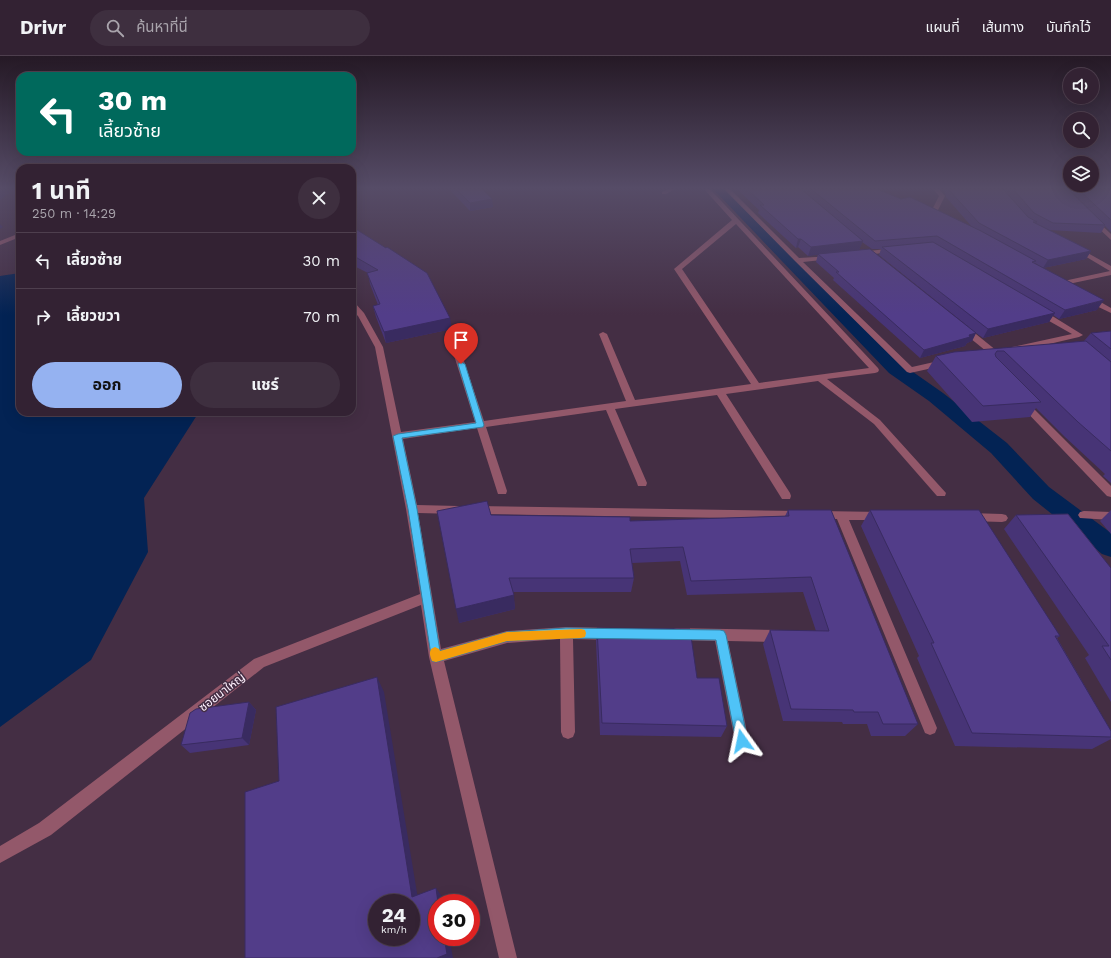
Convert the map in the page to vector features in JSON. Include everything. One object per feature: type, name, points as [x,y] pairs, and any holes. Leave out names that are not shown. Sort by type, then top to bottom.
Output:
[{"type":"street","points":[[723,231],[678,269],[757,387]]},
{"type":"street","points":[[398,436],[875,370],[746,231]]},
{"type":"street","points":[[769,231],[910,370],[948,362]]},
{"type":"street","points":[[0,243],[16,237]]},
{"type":"street","points":[[1069,245],[1111,269]]},
{"type":"street","points":[[855,254],[866,250],[899,250]]},
{"type":"street","points":[[866,250],[875,258]]},
{"type":"street","points":[[797,260],[840,256]]},
{"type":"street","points":[[1062,284],[1111,273]]},
{"type":"street","points":[[1083,295],[1111,311]]},
{"type":"street","points":[[956,323],[998,352],[1079,335],[1031,307]]},
{"type":"street","points":[[356,310],[379,347],[412,509],[436,657],[508,958]]},
{"type":"street","points":[[603,334],[632,404]]},
{"type":"street","points":[[456,349],[502,490]]},
{"type":"street","points":[[820,378],[877,422],[941,493]]},
{"type":"street","points":[[720,392],[786,496]]},
{"type":"street","points":[[1013,392],[1111,494]]},
{"type":"street","points":[[609,407],[642,483]]},
{"type":"street","points":[[412,509],[896,516]]},
{"type":"street","points":[[841,515],[930,728]]},
{"type":"street","points":[[1084,515],[1111,516]]},
{"type":"street","points":[[959,517],[1002,518]]},
{"type":"street","points":[[974,518],[983,531]]},
{"type":"street","name":"ซอยนาใหญ่","points":[[0,855],[45,829],[259,662],[427,597]]},
{"type":"street","points":[[436,657],[507,637],[566,633],[628,634]]},
{"type":"street","points":[[566,633],[568,732]]},
{"type":"street","points":[[666,634],[796,636]]},
{"type":"street","points":[[720,635],[742,741]]},
{"type":"water","points":[[16,274],[16,416],[196,416],[144,498],[148,552],[91,660],[0,727],[0,276]]},
{"type":"building","points":[[356,231],[359,231],[386,248],[387,247],[427,273],[450,318],[384,332],[373,306],[380,304],[367,273],[378,270],[356,257]]},
{"type":"building","points":[[789,231],[851,231],[863,241],[811,247],[801,239],[798,239]]},
{"type":"building","points":[[863,231],[981,231],[1036,261],[1032,262],[1104,300],[1065,310],[937,236],[875,241]]},
{"type":"building","points":[[994,231],[1051,231],[1091,251],[1048,260]]},
{"type":"building","points":[[933,242],[1055,313],[988,329],[882,247]]},
{"type":"building","points":[[870,249],[976,333],[969,335],[970,337],[924,350],[836,272],[839,272],[818,254]]},
{"type":"building","points":[[1111,331],[1111,349],[1091,333]]},
{"type":"building","points":[[1086,341],[1111,362],[1111,451],[1078,422],[1004,351],[997,351],[995,354],[996,357],[1041,402],[983,406],[936,356],[954,352]]},
{"type":"building","points":[[487,501],[491,515],[630,517],[630,521],[789,516],[788,510],[831,510],[918,724],[883,724],[878,712],[791,709],[770,630],[829,631],[811,577],[691,581],[683,547],[630,549],[634,578],[509,578],[514,595],[456,609],[437,511]]},
{"type":"building","points":[[870,510],[979,510],[1060,636],[1055,636],[1111,731],[1111,737],[972,733],[931,643],[934,643]]},
{"type":"building","points":[[1068,514],[1111,568],[1111,660],[1102,646],[1109,646],[1016,515]]},
{"type":"building","points":[[597,628],[690,629],[697,678],[719,678],[727,726],[602,723]]},
{"type":"building","points":[[377,677],[412,894],[368,894],[368,946],[420,946],[420,894],[436,888],[437,894],[428,894],[428,946],[446,946],[447,954],[437,958],[245,958],[245,792],[279,781],[276,707]]},
{"type":"building","points":[[249,702],[242,738],[181,745],[190,713],[196,709]]},
{"type":"waterway","points":[[760,231],[896,369],[936,397],[999,448],[1041,493],[1111,547]]},
{"type":"slow traffic","points":[[435,652],[436,657],[507,637],[581,633]]},
{"type":"route","points":[[461,364],[480,425],[398,436],[412,509],[436,657],[507,637],[566,633],[720,635],[742,741]]}]
